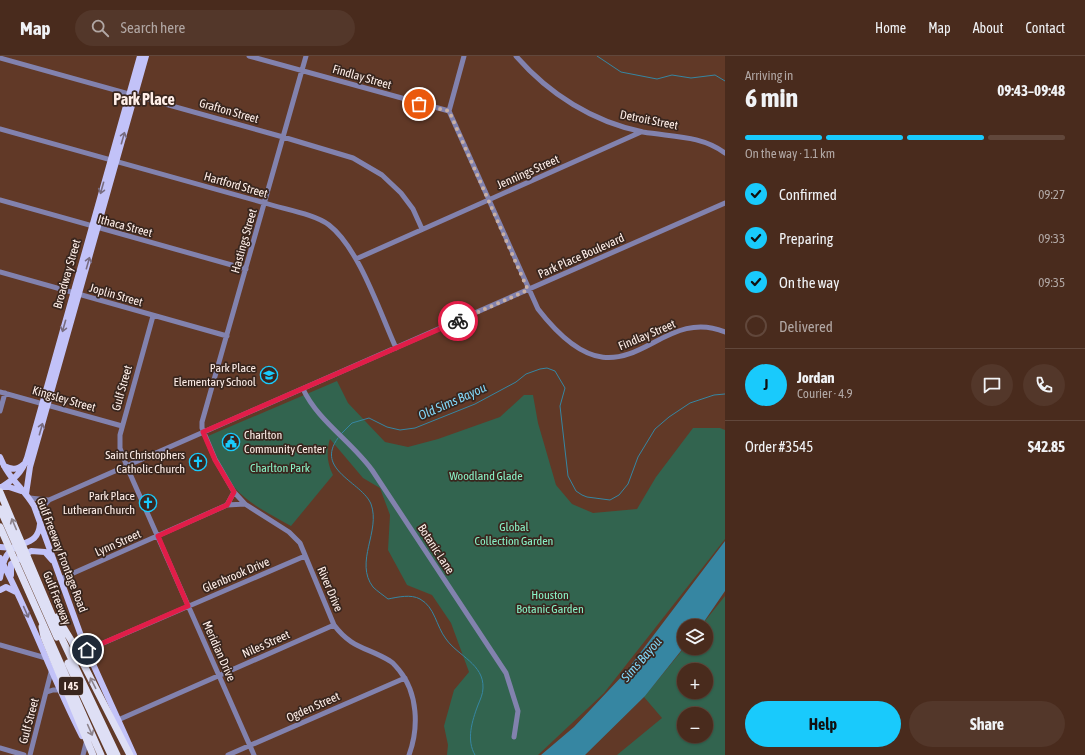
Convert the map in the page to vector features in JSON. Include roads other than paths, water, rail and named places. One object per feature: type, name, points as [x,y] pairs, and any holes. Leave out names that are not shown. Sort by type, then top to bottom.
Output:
[{"type":"highway","name":"Gulf Freeway","points":[[0,489],[29,575],[41,617],[101,755]]},
{"type":"highway","name":"Gulf Freeway","points":[[0,509],[111,755]]},
{"type":"highway","name":"Gulf Freeway","points":[[0,527],[48,604],[63,641],[117,755]]},
{"type":"highway","points":[[48,604],[71,640],[130,755]]},
{"type":"highway","points":[[41,617],[44,637],[92,755]]},
{"type":"main road","name":"Broadway Street","points":[[132,95],[140,56]]},
{"type":"main road","name":"Broadway Street","points":[[28,496],[30,467],[45,404],[132,95],[146,56]]},
{"type":"main road","name":"Broadway Street","points":[[0,489],[23,469],[45,404]]},
{"type":"main road","name":"Gulf Freeway Frontage Road","points":[[0,456],[12,480],[28,496],[37,513],[87,650],[134,755]]},
{"type":"main road","points":[[1,473],[4,466],[12,469],[18,468],[27,458]]},
{"type":"main road","points":[[0,489],[15,488],[28,496]]},
{"type":"main road","points":[[0,548],[13,548],[30,542],[38,533],[40,524]]},
{"type":"main road","points":[[0,578],[6,557],[13,548]]},
{"type":"main road","points":[[11,579],[11,564],[31,551],[45,552],[55,563]]},
{"type":"main road","points":[[0,558],[18,593],[59,690],[92,755]]},
{"type":"main road","points":[[0,590],[9,588],[18,593]]},
{"type":"street","name":"Findlay Street","points":[[249,56],[449,111],[538,310],[558,333],[575,346],[602,358],[611,359],[624,357],[640,351],[672,334],[684,330],[703,328],[725,332]]},
{"type":"street","name":"Hastings Street","points":[[203,432],[202,422],[306,56]]},
{"type":"street","points":[[449,111],[464,56]]},
{"type":"street","name":"Detroit Street","points":[[516,56],[539,80],[571,103],[601,119],[641,132],[697,139],[725,153]]},
{"type":"street","name":"Grafton Street","points":[[0,58],[353,158],[382,175],[401,192],[409,203],[422,229]]},
{"type":"street","name":"Hartford Street","points":[[0,129],[265,203],[309,216],[328,224],[344,239],[356,258],[396,348]]},
{"type":"street","name":"Jennings Street","points":[[356,258],[489,201],[641,132]]},
{"type":"street","name":"Ithaca Street","points":[[0,200],[95,228],[246,269]]},
{"type":"street","name":"Park Place Boulevard","points":[[37,513],[49,500],[725,203]]},
{"type":"street","name":"Joplin Street","points":[[0,273],[227,336]]},
{"type":"street","name":"Gulf Street","points":[[127,467],[120,448],[122,426],[153,316]]},
{"type":"street","name":"Botanic Lane","points":[[303,389],[309,402],[360,455],[372,470],[506,673],[518,711],[514,737]]},
{"type":"street","points":[[0,411],[2,393]]},
{"type":"street","name":"Kingsley Street","points":[[2,393],[122,426]]},
{"type":"street","name":"River Drive","points":[[203,432],[215,460],[234,492],[245,504],[289,532],[300,543],[334,625],[342,635],[352,644],[392,661],[405,678],[414,705],[416,727],[409,755]]},
{"type":"street","name":"Meridian Drive","points":[[127,467],[254,755]]},
{"type":"street","points":[[227,505],[234,492]]},
{"type":"street","name":"Park Place Boulevard","points":[[28,496],[49,500]]},
{"type":"street","name":"Lynn Street","points":[[60,579],[227,505],[245,504]]},
{"type":"street","name":"Glenbrook Drive","points":[[87,650],[305,556]]},
{"type":"street","name":"Niles Street","points":[[118,720],[334,625]]},
{"type":"street","points":[[0,645],[46,658]]},
{"type":"street","points":[[32,654],[38,651],[41,646]]},
{"type":"street","name":"Gulf Street","points":[[30,755],[51,672]]},
{"type":"street","name":"Ogden Street","points":[[228,755],[405,678]]},
{"type":"street","name":"Gulf Street","points":[[47,692],[59,690]]},
{"type":"street","points":[[83,755],[86,743]]},
{"type":"street","points":[[0,748],[24,755]]},
{"type":"water","name":"Sims Bayou","points":[[725,541],[725,591],[706,619],[677,619],[678,655],[645,696],[585,755],[541,755],[574,727],[625,673]]},
{"type":"waterway","points":[[597,56],[621,72],[657,79],[672,75],[691,78],[715,75],[725,81]]},
{"type":"waterway","name":"Old Sims Bayou","points":[[341,434],[352,423],[369,418],[387,427],[400,430],[415,428],[475,404],[516,382],[526,374],[547,368],[555,371],[565,388],[560,406],[568,476],[576,491],[582,495],[610,500],[619,495],[628,484],[638,457],[655,429],[669,417],[690,403],[714,395],[725,394]]},
{"type":"waterway","name":"Old Sims Bayou","points":[[338,438],[332,449],[332,459],[342,475],[359,489],[371,504],[373,525],[366,567],[368,577],[373,587],[388,599],[404,596],[416,597],[425,602],[446,639],[475,666],[479,673],[482,680],[483,690],[474,717],[470,737],[472,749],[475,755]]},
{"type":"place","name":"Park Place Elementary School","points":[[269,375]]},
{"type":"place","name":"Charlton Community Center","points":[[231,442]]},
{"type":"place","name":"Saint Christophers Catholic Church","points":[[198,462]]},
{"type":"place","name":"Park Place Lutheran Church","points":[[148,503]]},
{"type":"district","name":"Park Place","points":[[144,99]]},
{"type":"park label","name":"Charlton Park","points":[[280,468]]},
{"type":"park label","name":"Woodland Glade","points":[[486,476]]},
{"type":"park label","name":"Global Collection Garden","points":[[514,534]]},
{"type":"park label","name":"Houston Botanic Garden","points":[[550,602]]}]
